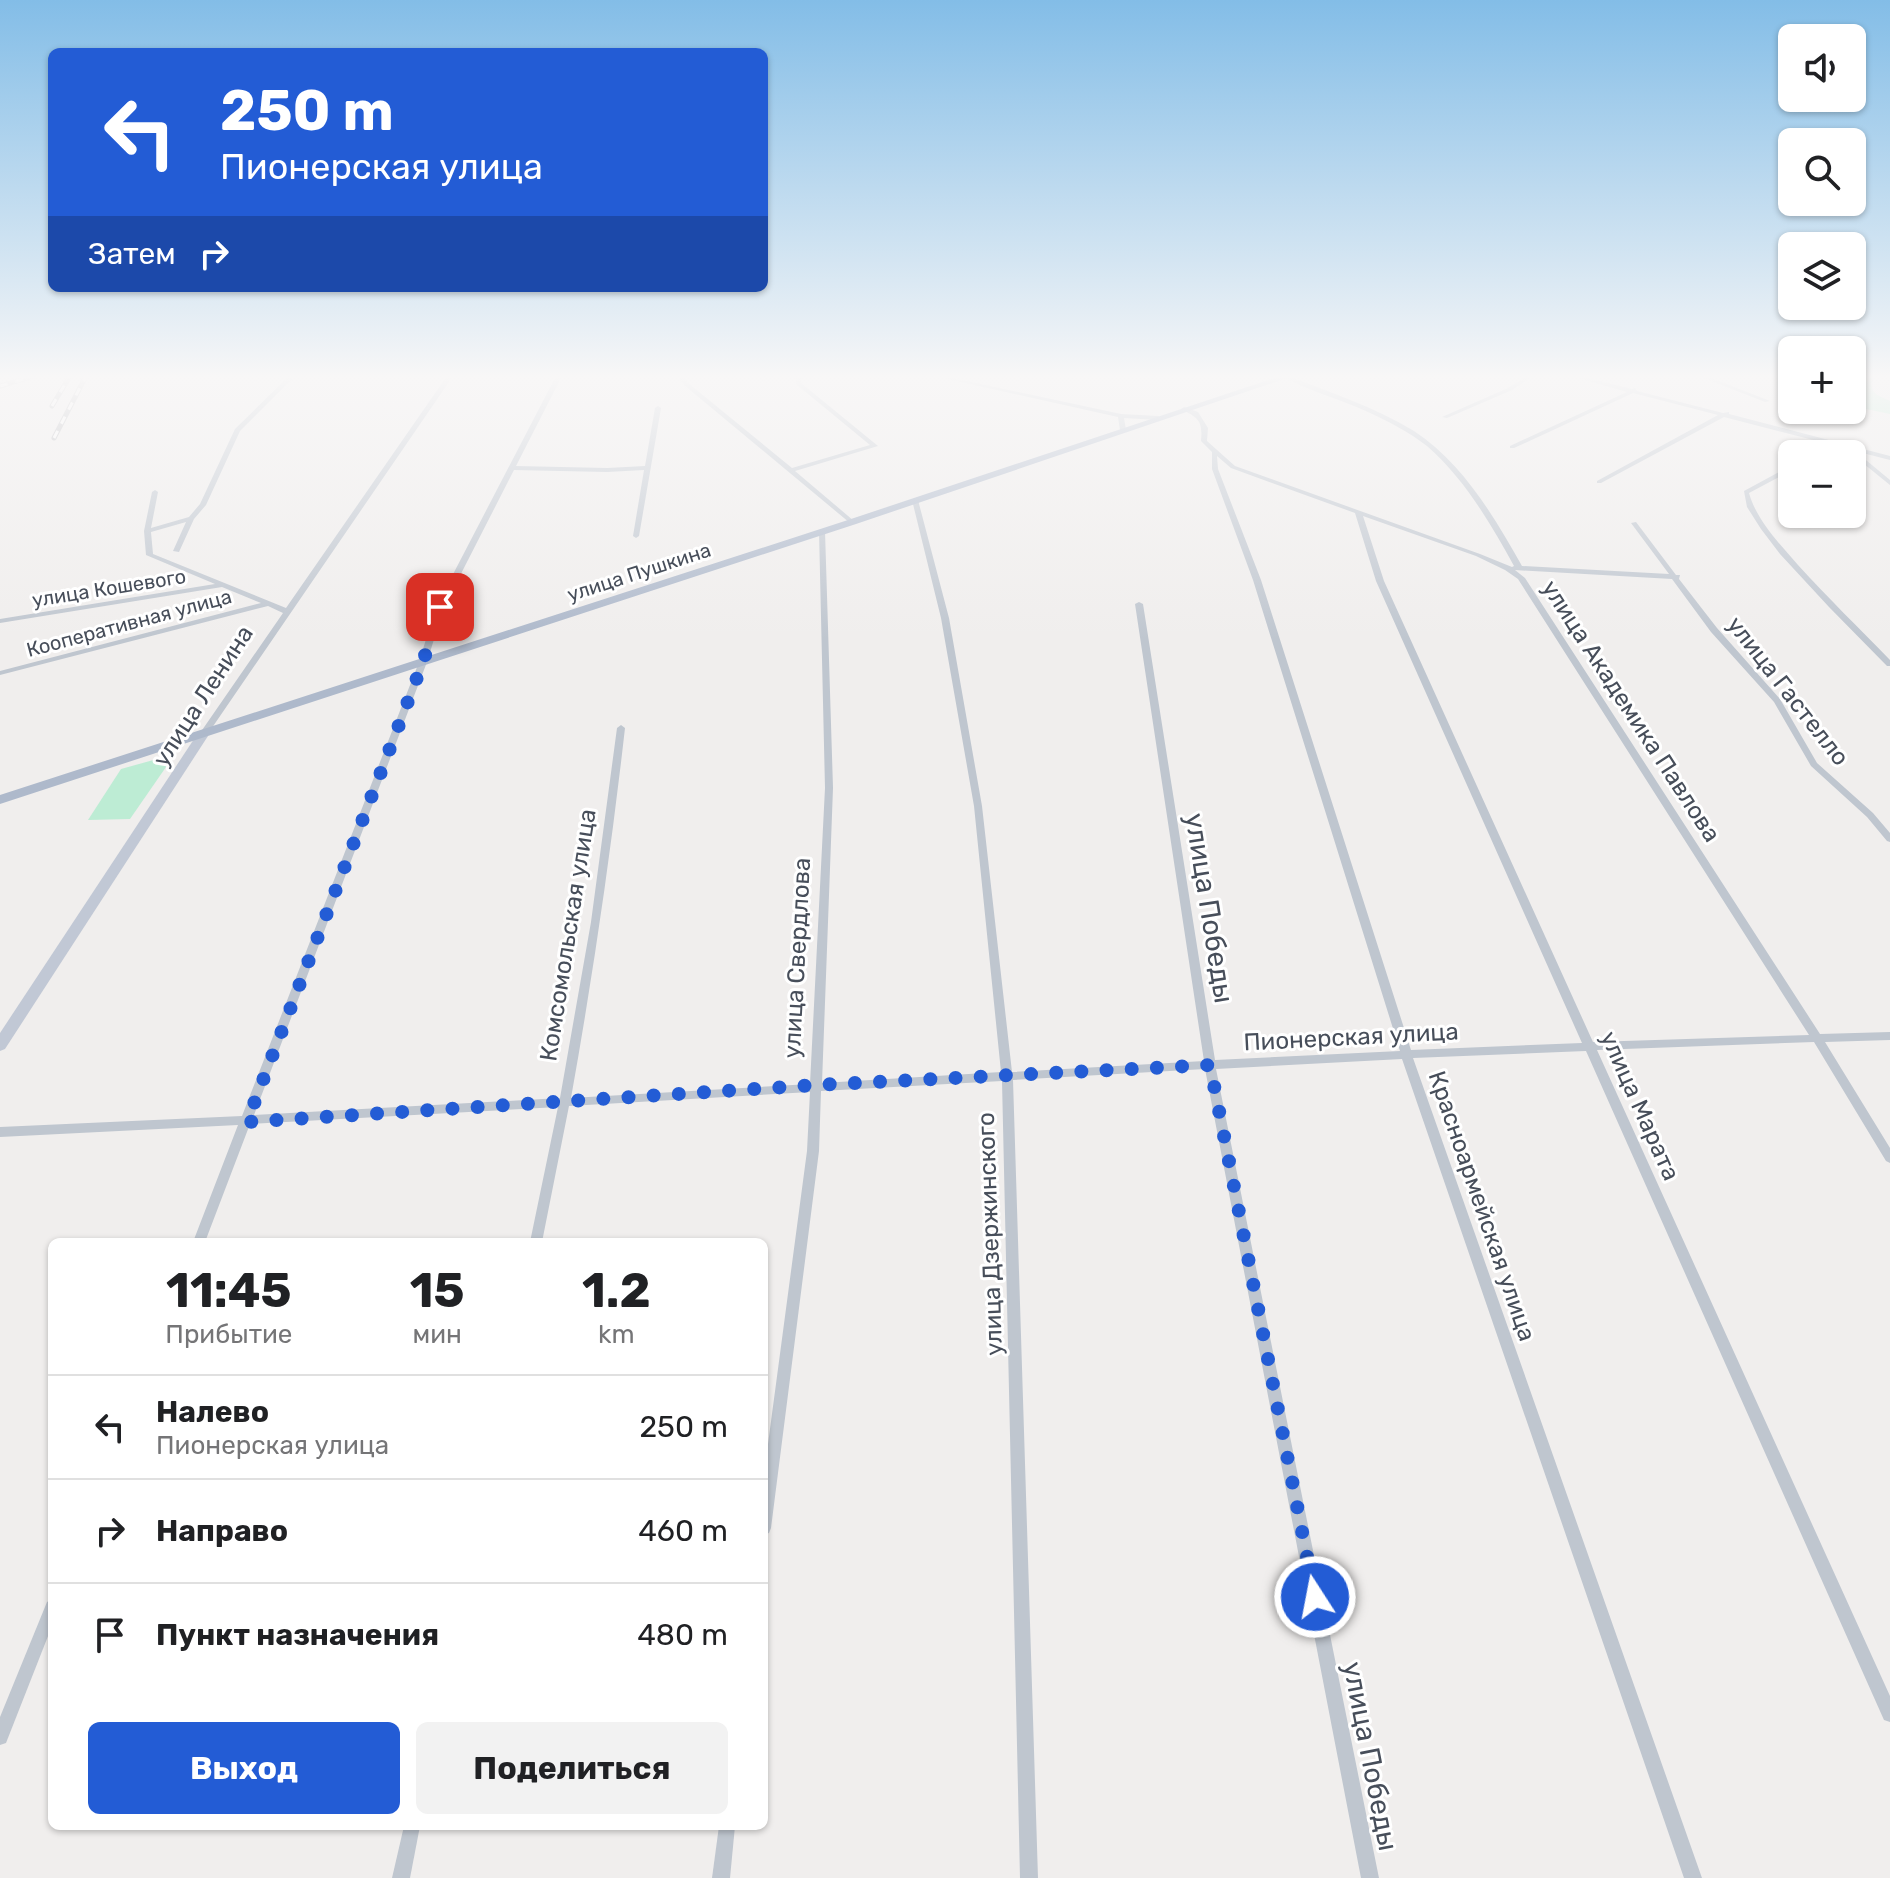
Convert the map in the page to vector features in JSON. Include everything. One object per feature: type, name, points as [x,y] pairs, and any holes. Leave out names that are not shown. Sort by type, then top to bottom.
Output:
[{"type":"main road","name":"улица Пушкина","points":[[0,800],[1023,464]]},
{"type":"main road","name":"улица Ленина","points":[[0,1045],[202,736]]},
{"type":"street","points":[[177,551],[191,518],[203,505],[222,464]]},
{"type":"street","name":"улица Ленина","points":[[202,736],[389,464]]},
{"type":"street","points":[[201,1238],[423,662],[440,607],[515,464]]},
{"type":"street","points":[[636,536],[647,464]]},
{"type":"street","points":[[783,464],[852,522]]},
{"type":"street","points":[[790,471],[815,464]]},
{"type":"street","name":"Красноармейская улица","points":[[1215,464],[1257,580],[1407,1056],[1693,1878]]},
{"type":"street","name":"улица Академика Павлова","points":[[1231,464],[1250,475],[1508,568],[1534,595],[1817,1038],[1890,1158]]},
{"type":"street","points":[[1445,464],[1489,515],[1519,568]]},
{"type":"street","points":[[1599,482],[1633,464]]},
{"type":"street","points":[[1866,464],[1890,483]]},
{"type":"street","points":[[513,468],[646,468]]},
{"type":"street","points":[[1778,475],[1746,492],[1745,501],[1756,521],[1890,664]]},
{"type":"street","points":[[155,492],[147,531],[150,555],[286,611]]},
{"type":"street","name":"улица Дзержинского","points":[[915,500],[945,618],[978,806],[1007,1075],[1029,1878]]},
{"type":"street","name":"улица Марата","points":[[1358,512],[1380,581],[1890,1714]]},
{"type":"street","points":[[147,531],[191,518]]},
{"type":"street","name":"улица Гастелло","points":[[1634,523],[1714,630],[1777,701],[1814,764],[1870,815],[1890,839]]},
{"type":"street","name":"улица Свердлова","points":[[768,1497],[813,1151],[829,788],[822,531]]},
{"type":"street","points":[[1508,568],[1677,577]]},
{"type":"street","name":"улица Кошевого","points":[[0,621],[223,585]]},
{"type":"street","name":"Кооперативная улица","points":[[0,673],[267,604]]},
{"type":"street","name":"улица Победы","points":[[1139,604],[1210,1065],[1370,1878]]},
{"type":"street","name":"Комсомольская улица","points":[[537,1238],[566,1103],[606,870],[621,728]]},
{"type":"street","name":"Пионерская улица","points":[[0,1132],[247,1122],[1007,1075],[1890,1036]]},
{"type":"street","points":[[0,1737],[48,1617]]},
{"type":"street","points":[[401,1878],[411,1830]]},
{"type":"street","points":[[721,1878],[727,1830]]},
{"type":"green space","points":[[175,754],[130,819],[88,820],[121,769]]},
{"type":"route","points":[[440,607],[423,662],[247,1122],[816,1085],[1210,1065],[1315,1597]]}]
